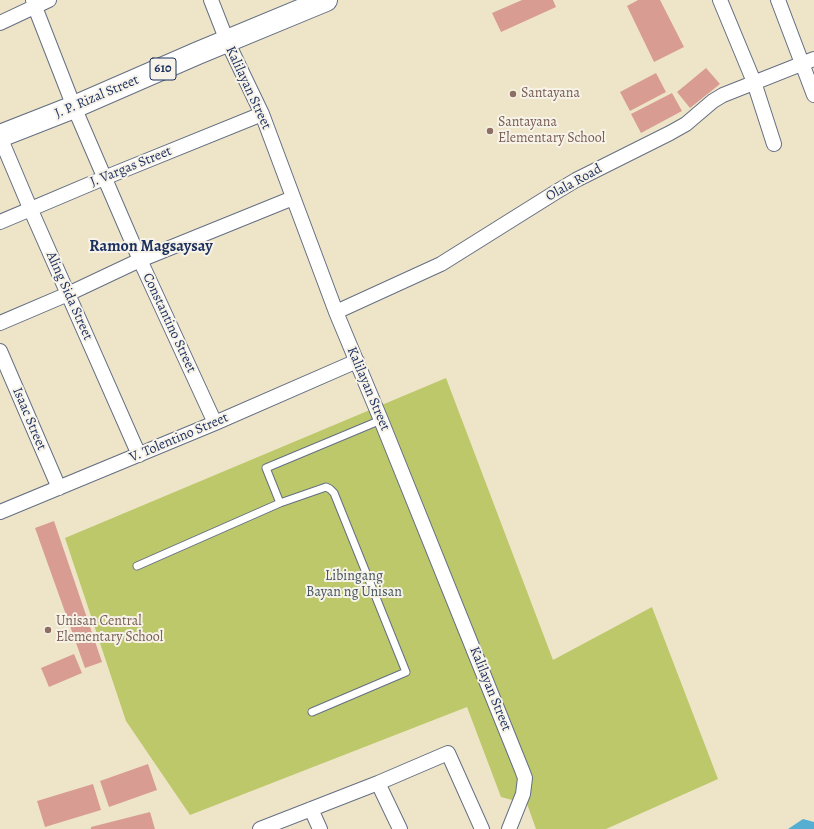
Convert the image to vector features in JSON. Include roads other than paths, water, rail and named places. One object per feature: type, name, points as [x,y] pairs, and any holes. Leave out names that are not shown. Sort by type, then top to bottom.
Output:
[{"type":"main road","name":"J. P. Rizal Street","points":[[0,137],[74,108],[227,41],[326,0]]},
{"type":"street","points":[[0,23],[34,3],[49,0]]},
{"type":"street","name":"Kalilayan Street","points":[[211,0],[227,41],[262,114],[336,312],[525,778],[523,794],[509,829]]},
{"type":"street","points":[[720,0],[754,82],[774,144]]},
{"type":"street","points":[[778,0],[808,61],[814,95]]},
{"type":"street","name":"Constantino Street","points":[[34,3],[74,108],[104,178],[215,423]]},
{"type":"street","name":"Olala Road","points":[[336,312],[442,264],[576,180],[686,124],[723,94],[808,61]]},
{"type":"street","name":"J. Vargas Street","points":[[0,222],[30,208],[262,114]]},
{"type":"street","name":"Aling Sida Street","points":[[0,137],[139,454]]},
{"type":"street","points":[[0,323],[68,294],[140,260],[293,198]]},
{"type":"street","name":"Isaac Street","points":[[0,351],[59,488]]},
{"type":"street","name":"V. Tolentino Street","points":[[0,512],[215,423],[357,361]]},
{"type":"street","points":[[260,829],[378,783],[448,753],[482,829]]},
{"type":"street","points":[[378,783],[400,829]]},
{"type":"street","points":[[311,809],[320,829]]},
{"type":"lane","points":[[280,503],[266,468],[381,420]]},
{"type":"lane","points":[[137,566],[280,503],[326,487],[330,489],[334,493],[406,672],[312,712]]},
{"type":"water","points":[[803,819],[814,822],[814,829],[788,829]]},
{"type":"place","name":"Santayana","points":[[513,94]]},
{"type":"place","name":"Santayana Elementary School","points":[[490,131]]},
{"type":"place","name":"Unisan Central Elementary School","points":[[48,630]]},
{"type":"district","name":"Ramon Magsaysay","points":[[151,247]]},
{"type":"park label","name":"Libingang Bayan ng Unisan","points":[[354,586]]}]
